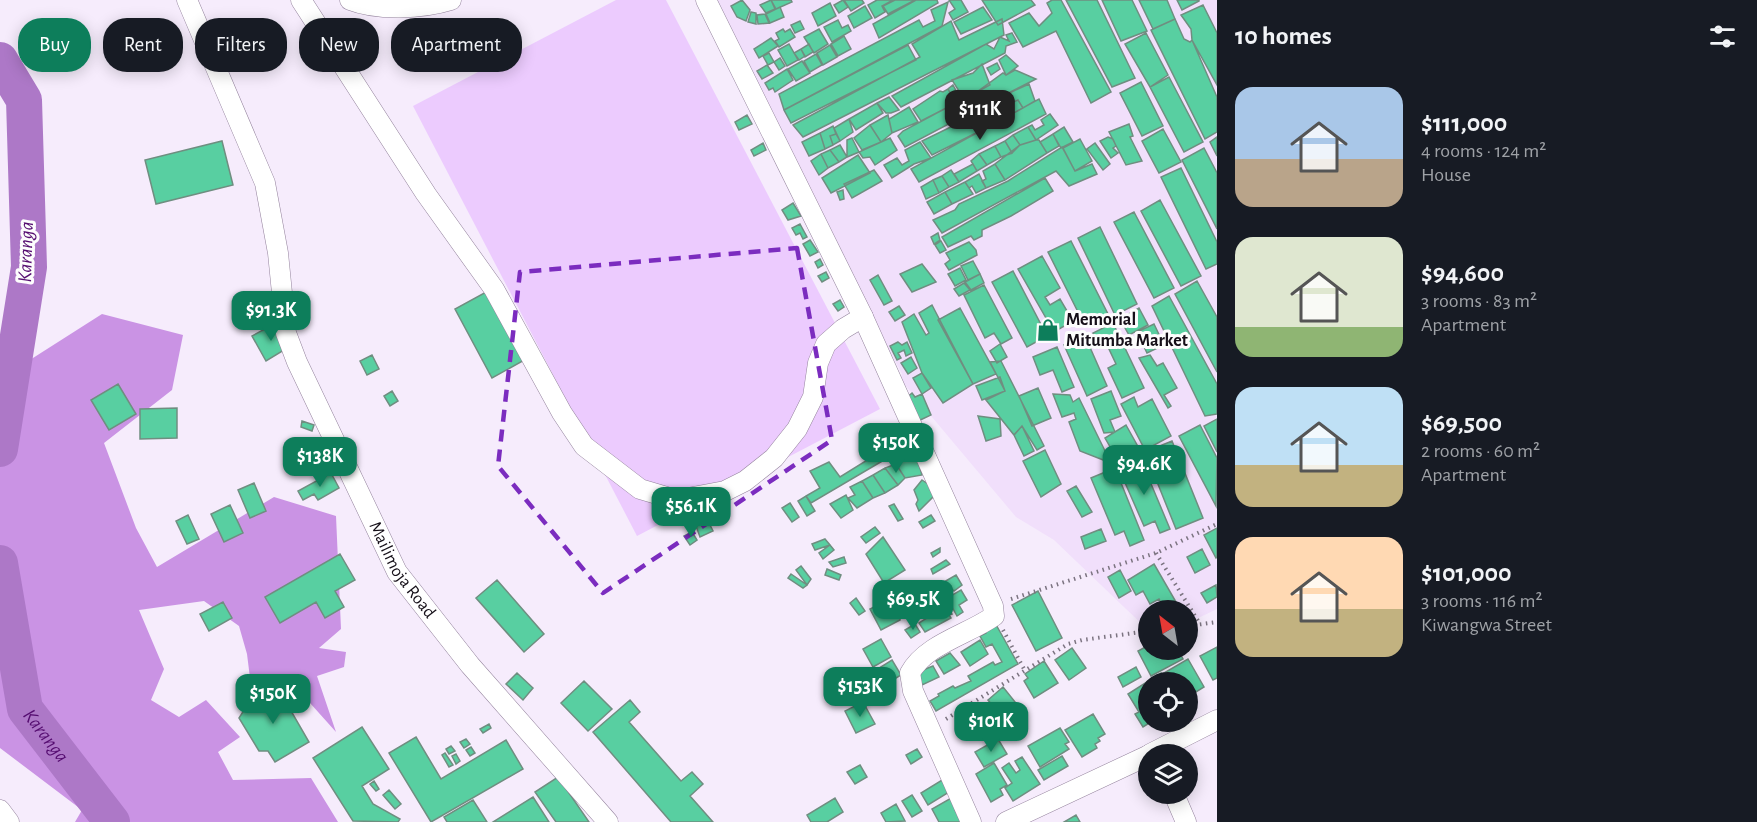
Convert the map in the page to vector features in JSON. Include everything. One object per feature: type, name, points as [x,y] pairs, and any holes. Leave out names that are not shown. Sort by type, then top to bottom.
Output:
[{"type":"street","name":"Mailimoja Road","points":[[187,0],[265,183],[278,253],[282,307],[289,343],[397,572],[470,665],[608,822]]},
{"type":"street","points":[[301,0],[426,194],[494,289],[562,413],[584,446],[640,489],[677,500],[725,491],[746,481],[774,458],[797,429],[813,397],[818,363],[826,344],[843,329],[863,317]]},
{"type":"street","points":[[350,0],[364,6],[397,6],[451,0]]},
{"type":"street","points":[[706,0],[863,317],[994,611],[967,633],[930,651],[916,663],[910,673],[913,691],[971,822]]},
{"type":"street","points":[[1172,744],[1217,720]]},
{"type":"street","points":[[1006,822],[1138,761]]},
{"type":"street","points":[[1178,804],[1186,822]]},
{"type":"street","points":[[0,810],[9,822]]},
{"type":"path","points":[[1024,669],[994,611],[1033,590],[1156,553],[1217,524]]},
{"type":"path","points":[[1156,553],[1200,624],[1217,622]]},
{"type":"path","points":[[930,728],[1068,644],[1138,632]]},
{"type":"highlighted area","points":[[797,248],[832,440],[603,593],[498,466],[520,272]]},
{"type":"shaded area","points":[[616,0],[666,0],[880,409],[637,536],[413,106],[478,72],[522,72],[522,49]]},
{"type":"shaded area","name":"Memorial Mitumba Market","points":[[716,0],[1217,0],[1217,609],[1198,618],[1198,600],[1138,600],[1138,620],[1054,540],[1016,517],[900,379],[902,374],[868,311]]},
{"type":"shaded area","points":[[102,314],[183,335],[172,390],[104,443],[136,528],[157,567],[274,497],[336,516],[341,629],[319,648],[346,652],[344,667],[317,676],[336,732],[293,684],[250,678],[247,654],[239,626],[204,601],[139,610],[164,669],[151,700],[179,717],[206,700],[240,737],[218,752],[233,780],[311,778],[338,822],[75,822],[82,810],[0,748],[0,379]]},
{"type":"building","points":[[742,0],[750,10],[746,21],[737,17],[731,6]]},
{"type":"building","points":[[771,0],[775,9],[766,13],[760,5]]},
{"type":"building","points":[[771,0],[791,0],[792,2],[776,9]]},
{"type":"building","points":[[843,0],[848,7],[839,13],[834,5]]},
{"type":"building","points":[[844,0],[862,0],[864,3],[851,11]]},
{"type":"building","points":[[877,0],[893,0],[882,6],[885,12],[875,18],[868,5]]},
{"type":"building","points":[[895,0],[915,0],[888,14],[883,6]]},
{"type":"building","points":[[916,0],[937,0],[938,3],[879,38],[873,24]]},
{"type":"building","points":[[949,0],[961,0],[968,12],[953,20],[949,13],[955,9]]},
{"type":"building","points":[[982,0],[1031,0],[1035,5],[998,25]]},
{"type":"building","points":[[1052,0],[1061,0],[1111,92],[1091,103],[1056,31],[1023,47],[1009,23],[1029,13],[1039,26],[1052,13],[1047,3]]},
{"type":"building","points":[[1066,0],[1097,0],[1135,78],[1112,87]]},
{"type":"building","points":[[1102,0],[1132,0],[1147,31],[1121,41]]},
{"type":"building","points":[[1139,0],[1167,0],[1175,19],[1153,29]]},
{"type":"building","points":[[1177,0],[1199,0],[1199,1],[1182,10]]},
{"type":"building","points":[[948,2],[942,26],[784,110],[779,94],[919,20],[923,27],[935,21],[931,10]]},
{"type":"building","points":[[830,3],[836,16],[818,26],[812,13]]},
{"type":"building","points":[[1203,5],[1217,33],[1217,85],[1192,40],[1191,29],[1181,15]]},
{"type":"building","points":[[865,6],[872,18],[854,28],[848,16]]},
{"type":"building","points":[[780,7],[784,17],[770,23],[766,14]]},
{"type":"building","points":[[983,7],[992,20],[961,34],[954,22]]},
{"type":"building","points":[[751,12],[756,13],[756,24],[748,22]]},
{"type":"building","points":[[765,14],[769,23],[758,24],[757,15]]},
{"type":"building","points":[[1002,19],[1004,35],[803,137],[793,125],[920,57],[912,44],[951,21],[959,40]]},
{"type":"building","points":[[1175,19],[1184,39],[1190,42],[1192,40],[1217,97],[1217,132],[1205,139],[1151,30]]},
{"type":"building","points":[[838,20],[842,28],[848,25],[851,31],[832,42],[824,27]]},
{"type":"building","points":[[800,21],[804,29],[795,33],[791,25]]},
{"type":"building","points":[[783,29],[785,32],[790,29],[795,37],[779,47],[775,41],[779,39],[776,33]]},
{"type":"building","points":[[819,29],[828,44],[814,53],[804,37]]},
{"type":"building","points":[[1012,33],[1017,42],[1006,46],[1005,53],[901,107],[892,96],[986,44],[994,49],[1000,37],[1009,41],[1006,35]]},
{"type":"building","points":[[1146,33],[1168,75],[1150,87],[1125,44]]},
{"type":"building","points":[[844,36],[851,49],[838,56],[831,44]]},
{"type":"building","points":[[771,38],[778,46],[759,58],[754,49]]},
{"type":"building","points":[[789,44],[798,60],[787,66],[778,50]]},
{"type":"building","points":[[809,44],[813,52],[805,57],[801,49]]},
{"type":"building","points":[[830,45],[837,57],[823,65],[817,53]]},
{"type":"building","points":[[908,45],[916,60],[791,123],[784,110]]},
{"type":"building","points":[[801,49],[805,56],[799,60],[794,53]]},
{"type":"building","points":[[769,53],[774,62],[768,65],[763,56]]},
{"type":"building","points":[[816,54],[822,65],[810,72],[804,61]]},
{"type":"building","points":[[1006,55],[1018,66],[1006,75],[999,60]]},
{"type":"building","points":[[780,58],[785,66],[779,70],[774,62]]},
{"type":"building","points":[[802,61],[810,73],[796,81],[788,69]]},
{"type":"building","points":[[997,63],[1000,69],[991,75],[987,68]]},
{"type":"building","points":[[982,64],[990,85],[964,99],[952,80],[973,73]]},
{"type":"building","points":[[767,65],[773,73],[762,79],[757,71]]},
{"type":"building","points":[[787,69],[793,80],[775,92],[773,88],[769,90],[765,83]]},
{"type":"building","points":[[1015,70],[1036,79],[985,105],[977,92],[1003,73],[1006,75]]},
{"type":"building","points":[[1169,77],[1203,142],[1184,152],[1150,87]]},
{"type":"building","points":[[1141,82],[1163,126],[1142,136],[1120,93]]},
{"type":"building","points":[[1029,84],[1035,101],[1023,108],[1018,100],[1009,104],[1005,95]]},
{"type":"building","points":[[953,85],[960,98],[956,103],[948,89]]},
{"type":"building","points":[[948,89],[956,103],[921,121],[913,109],[940,91]]},
{"type":"building","points":[[974,94],[981,107],[905,147],[898,136],[903,131],[948,107],[953,113],[956,111],[953,105]]},
{"type":"building","points":[[889,97],[899,110],[886,113],[877,103]]},
{"type":"building","points":[[1004,99],[1009,104],[1018,100],[1023,108],[992,125],[988,117],[1001,110],[996,102]]},
{"type":"building","points":[[1039,99],[1046,114],[919,182],[911,169]]},
{"type":"building","points":[[995,100],[1001,110],[989,114],[986,107]]},
{"type":"building","points":[[877,103],[883,113],[856,130],[849,119]]},
{"type":"building","points":[[909,107],[918,122],[892,133],[889,119]]},
{"type":"building","points":[[981,107],[992,125],[932,155],[922,141],[963,121],[967,127],[972,124],[967,116]]},
{"type":"building","points":[[1050,114],[1058,125],[1036,140],[1028,127],[1032,125],[1035,130],[1044,125],[1041,120]]},
{"type":"building","points":[[747,115],[752,124],[739,130],[735,122]]},
{"type":"building","points":[[888,115],[892,133],[881,142],[870,125]]},
{"type":"building","points":[[849,119],[853,132],[840,141],[834,128]]},
{"type":"building","points":[[1129,124],[1133,136],[1130,137],[1142,161],[1126,165],[1109,132]]},
{"type":"building","points":[[870,125],[881,142],[862,150],[854,138]]},
{"type":"building","points":[[833,126],[836,134],[830,136],[833,145],[825,149],[820,133]]},
{"type":"building","points":[[1028,127],[1036,140],[1020,145],[1013,135]]},
{"type":"building","points":[[1064,127],[1073,142],[1061,148],[1053,134]]},
{"type":"building","points":[[1163,129],[1181,162],[1159,173],[1142,141]]},
{"type":"building","points":[[820,133],[825,149],[809,156],[802,142]]},
{"type":"building","points":[[836,134],[840,141],[833,145],[830,136]]},
{"type":"building","points":[[1053,134],[1059,146],[1047,153],[1040,142]]},
{"type":"building","points":[[1013,135],[1020,145],[1012,153],[1005,141]]},
{"type":"building","points":[[1108,137],[1113,139],[1116,146],[1113,148],[1118,153],[1111,158],[1100,141]]},
{"type":"building","points":[[1217,137],[1217,156],[1210,142]]},
{"type":"building","points":[[852,138],[859,152],[847,157],[847,140]]},
{"type":"building","points":[[890,138],[897,150],[875,165],[870,157],[863,158],[859,152]]},
{"type":"building","points":[[1080,139],[1092,161],[1075,171],[1063,148]]},
{"type":"building","points":[[1039,140],[1047,153],[1005,180],[995,164],[1020,145]]},
{"type":"building","points":[[222,141],[233,185],[156,204],[145,160]]},
{"type":"building","points":[[1005,141],[1012,153],[1001,157],[995,146]]},
{"type":"building","points":[[920,142],[931,158],[914,164],[892,178],[884,165],[897,158],[902,165],[909,161],[905,150]]},
{"type":"building","points":[[763,143],[766,150],[754,156],[751,150]]},
{"type":"building","points":[[1095,143],[1110,164],[1103,170],[1087,149]]},
{"type":"building","points":[[840,145],[847,157],[839,162],[830,150]]},
{"type":"building","points":[[995,146],[1001,157],[987,165],[979,154]]},
{"type":"building","points":[[1062,147],[1075,171],[1092,164],[1097,174],[1069,186],[1056,171],[942,233],[933,220],[955,210],[959,204],[1008,181]]},
{"type":"building","points":[[1204,148],[1217,173],[1217,229],[1182,160]]},
{"type":"building","points":[[830,150],[839,162],[828,168],[821,154]]},
{"type":"building","points":[[821,154],[828,168],[819,175],[811,161]]},
{"type":"building","points":[[979,154],[987,165],[977,171],[971,161]]},
{"type":"building","points":[[858,155],[870,173],[831,193],[822,178]]},
{"type":"building","points":[[973,164],[977,171],[959,182],[954,174]]},
{"type":"building","points":[[995,164],[1005,180],[986,188],[982,181],[986,179],[983,171]]},
{"type":"building","points":[[1181,168],[1217,242],[1217,264],[1206,269],[1161,177]]},
{"type":"building","points":[[874,170],[882,181],[852,198],[844,184]]},
{"type":"building","points":[[951,170],[959,182],[949,187],[942,176]]},
{"type":"building","points":[[979,174],[986,188],[976,193],[972,186],[969,188],[965,182]]},
{"type":"building","points":[[942,176],[949,187],[939,193],[933,180]]},
{"type":"building","points":[[1045,178],[1053,191],[982,230],[982,236],[974,240],[971,236],[948,247],[942,237]]},
{"type":"building","points":[[933,180],[939,193],[926,199],[921,187]]},
{"type":"building","points":[[965,182],[973,194],[952,204],[945,192]]},
{"type":"building","points":[[843,190],[844,199],[840,200],[837,192]]},
{"type":"building","points":[[945,192],[952,204],[934,214],[927,202]]},
{"type":"building","points":[[1160,200],[1201,276],[1181,286],[1141,211]]},
{"type":"building","points":[[793,203],[801,216],[788,220],[782,210]]},
{"type":"building","points":[[1134,212],[1174,288],[1154,298],[1114,222]]},
{"type":"building","points":[[800,224],[807,237],[803,239],[800,233],[796,235],[792,228]]},
{"type":"building","points":[[1100,227],[1137,304],[1115,315],[1078,238]]},
{"type":"building","points":[[938,233],[940,240],[934,244],[931,237]]},
{"type":"building","points":[[810,240],[818,252],[810,256],[803,244]]},
{"type":"building","points":[[941,241],[946,250],[940,253],[935,245]]},
{"type":"building","points":[[1071,241],[1108,314],[1085,326],[1048,252]]},
{"type":"building","points":[[969,242],[977,255],[949,270],[945,264],[950,260],[946,253]]},
{"type":"building","points":[[1042,256],[1060,288],[1045,297],[1050,305],[1060,299],[1073,321],[1054,332],[1018,269]]},
{"type":"building","points":[[820,259],[823,265],[818,268],[815,262]]},
{"type":"building","points":[[973,261],[980,274],[968,280],[961,266]]},
{"type":"building","points":[[922,264],[936,282],[912,292],[900,274]]},
{"type":"building","points":[[960,268],[966,280],[955,286],[948,274]]},
{"type":"building","points":[[1013,271],[1047,336],[1027,347],[992,282]]},
{"type":"building","points":[[826,272],[829,278],[822,282],[818,276]]},
{"type":"building","points":[[980,274],[984,283],[971,290],[965,282]]},
{"type":"building","points":[[878,275],[892,301],[884,305],[870,280]]},
{"type":"building","points":[[1197,281],[1217,317],[1217,372],[1175,294]]},
{"type":"building","points":[[964,283],[970,290],[959,296],[954,289]]},
{"type":"building","points":[[499,285],[537,353],[492,378],[455,309]]},
{"type":"building","points":[[984,285],[1012,338],[1001,344],[994,333],[985,338],[964,295]]},
{"type":"building","points":[[1169,296],[1217,384],[1217,414],[1205,416],[1152,306]]},
{"type":"building","points":[[840,300],[844,307],[838,311],[833,304]]},
{"type":"building","points":[[932,305],[973,384],[943,403],[922,373],[902,322],[914,314],[926,335],[929,333],[919,313]]},
{"type":"building","points":[[899,306],[905,315],[895,321],[889,312]]},
{"type":"building","points":[[960,308],[996,374],[973,384],[938,320]]},
{"type":"building","points":[[1139,308],[1148,325],[1129,335],[1120,319]]},
{"type":"building","points":[[276,323],[289,347],[266,361],[252,336]]},
{"type":"building","points":[[1113,323],[1144,388],[1122,398],[1108,368],[1116,364],[1107,345],[1100,348],[1093,333]]},
{"type":"building","points":[[1154,324],[1164,345],[1147,353],[1137,332]]},
{"type":"building","points":[[1085,336],[1107,386],[1087,396],[1064,345]]},
{"type":"building","points":[[898,342],[902,345],[907,342],[912,353],[906,356],[904,350],[898,353],[901,358],[897,360],[890,346]]},
{"type":"building","points":[[1000,344],[1007,357],[997,363],[990,351]]},
{"type":"building","points":[[1057,347],[1074,387],[1062,392],[1053,370],[1040,375],[1033,357]]},
{"type":"building","points":[[372,355],[379,369],[367,375],[360,361]]},
{"type":"building","points":[[1150,355],[1157,366],[1163,363],[1177,388],[1164,395],[1171,406],[1168,408],[1139,358]]},
{"type":"building","points":[[911,357],[917,368],[908,374],[901,363]]},
{"type":"building","points":[[1001,361],[1044,446],[1037,450],[1022,426],[1014,435],[986,400],[1005,391],[990,362]]},
{"type":"building","points":[[922,373],[931,388],[922,394],[913,378]]},
{"type":"building","points":[[1000,377],[1005,391],[982,400],[976,386]]},
{"type":"building","points":[[118,384],[136,414],[109,430],[91,400]]},
{"type":"building","points":[[1038,388],[1051,418],[1032,426],[1019,396]]},
{"type":"building","points":[[392,391],[398,401],[390,406],[384,396]]},
{"type":"building","points":[[1111,391],[1121,416],[1110,420],[1115,432],[1104,433],[1091,399]]},
{"type":"building","points":[[912,393],[915,397],[922,394],[931,415],[914,423],[908,415],[915,409],[906,398]]},
{"type":"building","points":[[1053,394],[1070,395],[1073,402],[1079,398],[1111,463],[1080,451],[1069,422],[1076,419],[1074,413],[1062,417]]},
{"type":"building","points":[[1134,397],[1138,407],[1152,399],[1171,436],[1145,450],[1121,404]]},
{"type":"building","points":[[177,408],[177,438],[140,439],[140,409]]},
{"type":"building","points":[[978,416],[1000,419],[1001,436],[986,441]]},
{"type":"building","points":[[1217,419],[1217,452],[1204,426]]},
{"type":"building","points":[[302,421],[314,425],[312,431],[301,427]]},
{"type":"building","points":[[1126,425],[1141,452],[1120,464],[1105,438]]},
{"type":"building","points":[[1200,425],[1217,458],[1216,506],[1179,436]]},
{"type":"building","points":[[1022,426],[1034,451],[1024,456],[1014,435]]},
{"type":"building","points":[[911,433],[918,440],[811,503],[806,496],[820,488],[810,471],[829,462],[840,477]]},
{"type":"building","points":[[1172,441],[1203,518],[1176,529],[1145,452]]},
{"type":"building","points":[[322,449],[329,460],[323,464],[316,453]]},
{"type":"building","points":[[915,450],[922,475],[905,478],[896,464]]},
{"type":"building","points":[[1045,450],[1061,484],[1041,497],[1023,461]]},
{"type":"building","points":[[1141,460],[1170,529],[1160,533],[1155,521],[1144,526],[1119,469]]},
{"type":"building","points":[[896,464],[905,478],[898,485],[885,468]]},
{"type":"building","points":[[885,468],[898,485],[885,493],[873,475]]},
{"type":"building","points":[[1115,468],[1144,540],[1130,546],[1124,531],[1115,535],[1091,478]]},
{"type":"building","points":[[331,473],[339,488],[318,500],[314,494],[303,500],[298,491]]},
{"type":"building","points":[[873,475],[885,493],[873,498],[862,481]]},
{"type":"building","points":[[922,480],[928,484],[934,496],[919,511],[914,490]]},
{"type":"building","points":[[862,481],[873,498],[857,508],[848,498],[855,495],[850,487]]},
{"type":"building","points":[[254,483],[266,511],[250,518],[238,490]]},
{"type":"building","points":[[1076,486],[1092,512],[1082,517],[1067,491]]},
{"type":"building","points":[[846,495],[853,510],[841,518],[830,504]]},
{"type":"building","points":[[806,496],[815,511],[807,516],[798,501]]},
{"type":"building","points":[[790,503],[799,517],[792,522],[782,508]]},
{"type":"building","points":[[894,504],[903,519],[898,521],[889,506]]},
{"type":"building","points":[[230,505],[243,533],[224,542],[211,514]]},
{"type":"building","points":[[188,515],[199,539],[187,544],[176,521]]},
{"type":"building","points":[[931,515],[935,521],[923,528],[919,522]]},
{"type":"building","points":[[708,521],[713,531],[700,537],[696,526]]},
{"type":"building","points":[[875,527],[880,533],[866,543],[861,537]]},
{"type":"building","points":[[1217,528],[1217,557],[1216,558],[1204,535]]},
{"type":"building","points":[[1101,529],[1106,541],[1085,549],[1081,537]]},
{"type":"building","points":[[692,532],[697,540],[690,545],[684,536]]},
{"type":"building","points":[[883,537],[905,570],[884,583],[866,554]]},
{"type":"building","points":[[825,539],[830,545],[815,550],[812,544]]},
{"type":"building","points":[[830,545],[834,550],[823,559],[819,553]]},
{"type":"building","points":[[940,548],[940,552],[933,557],[931,553]]},
{"type":"building","points":[[1202,549],[1210,565],[1195,573],[1187,557]]},
{"type":"building","points":[[340,554],[355,580],[335,591],[344,607],[325,618],[316,602],[280,623],[265,597]]},
{"type":"building","points":[[844,557],[846,563],[833,567],[829,562]]},
{"type":"building","points":[[946,560],[950,564],[933,574],[931,569]]},
{"type":"building","points":[[1154,564],[1175,600],[1148,600],[1143,591],[1136,595],[1128,580]]},
{"type":"building","points":[[801,566],[811,579],[807,585],[796,570]]},
{"type":"building","points":[[827,569],[841,575],[839,580],[825,575]]},
{"type":"building","points":[[1120,570],[1131,591],[1119,598],[1108,577]]},
{"type":"building","points":[[791,574],[807,585],[803,588],[788,578]]},
{"type":"building","points":[[956,575],[962,585],[954,591],[944,582]]},
{"type":"building","points":[[497,580],[544,634],[524,652],[476,598]]},
{"type":"building","points":[[933,585],[939,589],[944,587],[947,592],[881,630],[870,609],[891,598],[894,604]]},
{"type":"building","points":[[1216,585],[1217,597],[1207,603],[1201,593]]},
{"type":"building","points":[[961,590],[967,600],[959,605],[963,612],[957,616],[947,598]]},
{"type":"building","points":[[1038,591],[1062,638],[1036,651],[1012,605]]},
{"type":"building","points":[[856,598],[865,611],[859,615],[850,603]]},
{"type":"building","points":[[223,602],[232,618],[209,631],[200,614]]},
{"type":"building","points":[[947,605],[952,614],[949,615],[951,618],[925,632],[919,623]]},
{"type":"building","points":[[994,621],[1018,664],[936,711],[930,701],[939,696],[938,694],[953,686],[955,688],[971,681],[968,676],[993,662],[995,665],[1002,662],[992,644],[986,647],[980,636],[986,633],[984,629]]},
{"type":"building","points":[[915,624],[920,632],[911,638],[905,630]]},
{"type":"building","points":[[881,639],[891,657],[873,667],[863,649]]},
{"type":"building","points":[[980,640],[988,654],[970,666],[961,652]]},
{"type":"building","points":[[1217,647],[1217,678],[1213,680],[1200,656]]},
{"type":"building","points":[[1072,648],[1086,668],[1069,680],[1055,660]]},
{"type":"building","points":[[950,653],[960,665],[944,674],[936,661]]},
{"type":"building","points":[[892,660],[901,675],[888,683],[884,677],[881,679],[876,670]]},
{"type":"building","points":[[1143,660],[1181,660],[1159,672],[1149,672]]},
{"type":"building","points":[[1189,660],[1195,672],[1166,672]]},
{"type":"building","points":[[1044,661],[1058,683],[1034,698],[1024,681],[1028,678],[1025,674]]},
{"type":"building","points":[[933,666],[939,677],[922,685],[918,672]]},
{"type":"building","points":[[1136,667],[1138,672],[1138,679],[1123,687],[1118,677]]},
{"type":"building","points":[[517,673],[533,688],[523,700],[506,684]]},
{"type":"building","points":[[1198,676],[1204,687],[1198,691]]},
{"type":"building","points":[[584,681],[612,709],[588,731],[561,703]]},
{"type":"building","points":[[276,685],[309,742],[275,762],[268,751],[259,751],[239,718],[251,699]]},
{"type":"building","points":[[1003,687],[1024,713],[1009,726],[988,700]]},
{"type":"building","points":[[1138,688],[1138,710],[1128,694]]},
{"type":"building","points":[[630,700],[640,712],[629,722],[681,781],[692,772],[703,784],[690,796],[713,822],[671,822],[593,732]]},
{"type":"building","points":[[863,702],[875,724],[856,733],[845,711]]},
{"type":"building","points":[[1093,714],[1105,734],[1098,738],[1100,741],[1095,744],[1097,748],[1082,757],[1065,730]]},
{"type":"building","points":[[489,724],[491,728],[483,733],[480,729]]},
{"type":"building","points":[[362,727],[389,769],[362,786],[373,804],[400,819],[398,822],[353,821],[313,758]]},
{"type":"building","points":[[1060,728],[1069,742],[1065,744],[1069,749],[1040,767],[1028,746]]},
{"type":"building","points":[[416,737],[441,779],[506,740],[523,769],[431,822],[389,753]]},
{"type":"building","points":[[466,739],[470,744],[464,748],[460,742]]},
{"type":"building","points":[[998,739],[1007,754],[984,767],[975,752]]},
{"type":"building","points":[[451,746],[455,751],[449,754],[446,749]]},
{"type":"building","points":[[471,747],[475,753],[470,756],[466,750]]},
{"type":"building","points":[[917,749],[922,757],[911,764],[906,755]]},
{"type":"building","points":[[445,753],[453,765],[449,767],[442,755]]},
{"type":"building","points":[[456,754],[460,761],[456,764],[452,756]]},
{"type":"building","points":[[1062,756],[1068,766],[1044,780],[1038,770]]},
{"type":"building","points":[[1022,757],[1040,784],[1013,801],[1005,788],[1012,783],[1002,768],[1009,763],[1016,773],[1020,770],[1015,761]]},
{"type":"building","points":[[994,763],[1007,785],[1000,789],[1003,795],[991,802],[976,774]]},
{"type":"building","points":[[860,765],[867,777],[855,784],[847,772]]},
{"type":"building","points":[[558,777],[589,822],[556,822],[535,792]]},
{"type":"building","points":[[947,777],[954,789],[928,805],[921,793]]},
{"type":"building","points":[[374,781],[379,789],[376,791],[370,784]]},
{"type":"building","points":[[389,790],[401,804],[395,809],[383,795]]},
{"type":"building","points":[[912,795],[922,811],[912,817],[902,801]]},
{"type":"building","points":[[533,797],[549,822],[493,822]]},
{"type":"building","points":[[953,797],[959,808],[955,810],[962,822],[939,822],[932,809]]},
{"type":"building","points":[[835,798],[843,812],[827,822],[811,822],[807,815]]},
{"type":"building","points":[[473,800],[487,822],[447,822],[444,817]]},
{"type":"building","points":[[896,804],[905,821],[886,822],[881,813]]},
{"type":"building","points":[[1076,815],[1080,822],[1064,822]]},
{"type":"waterway","name":"Karanga","points":[[0,60],[24,100],[29,267],[0,449]]},
{"type":"waterway","name":"Karanga","points":[[0,563],[25,709],[112,822]]},
{"type":"place","name":"Memorial Mitumba Market","points":[[1048,330]]}]
